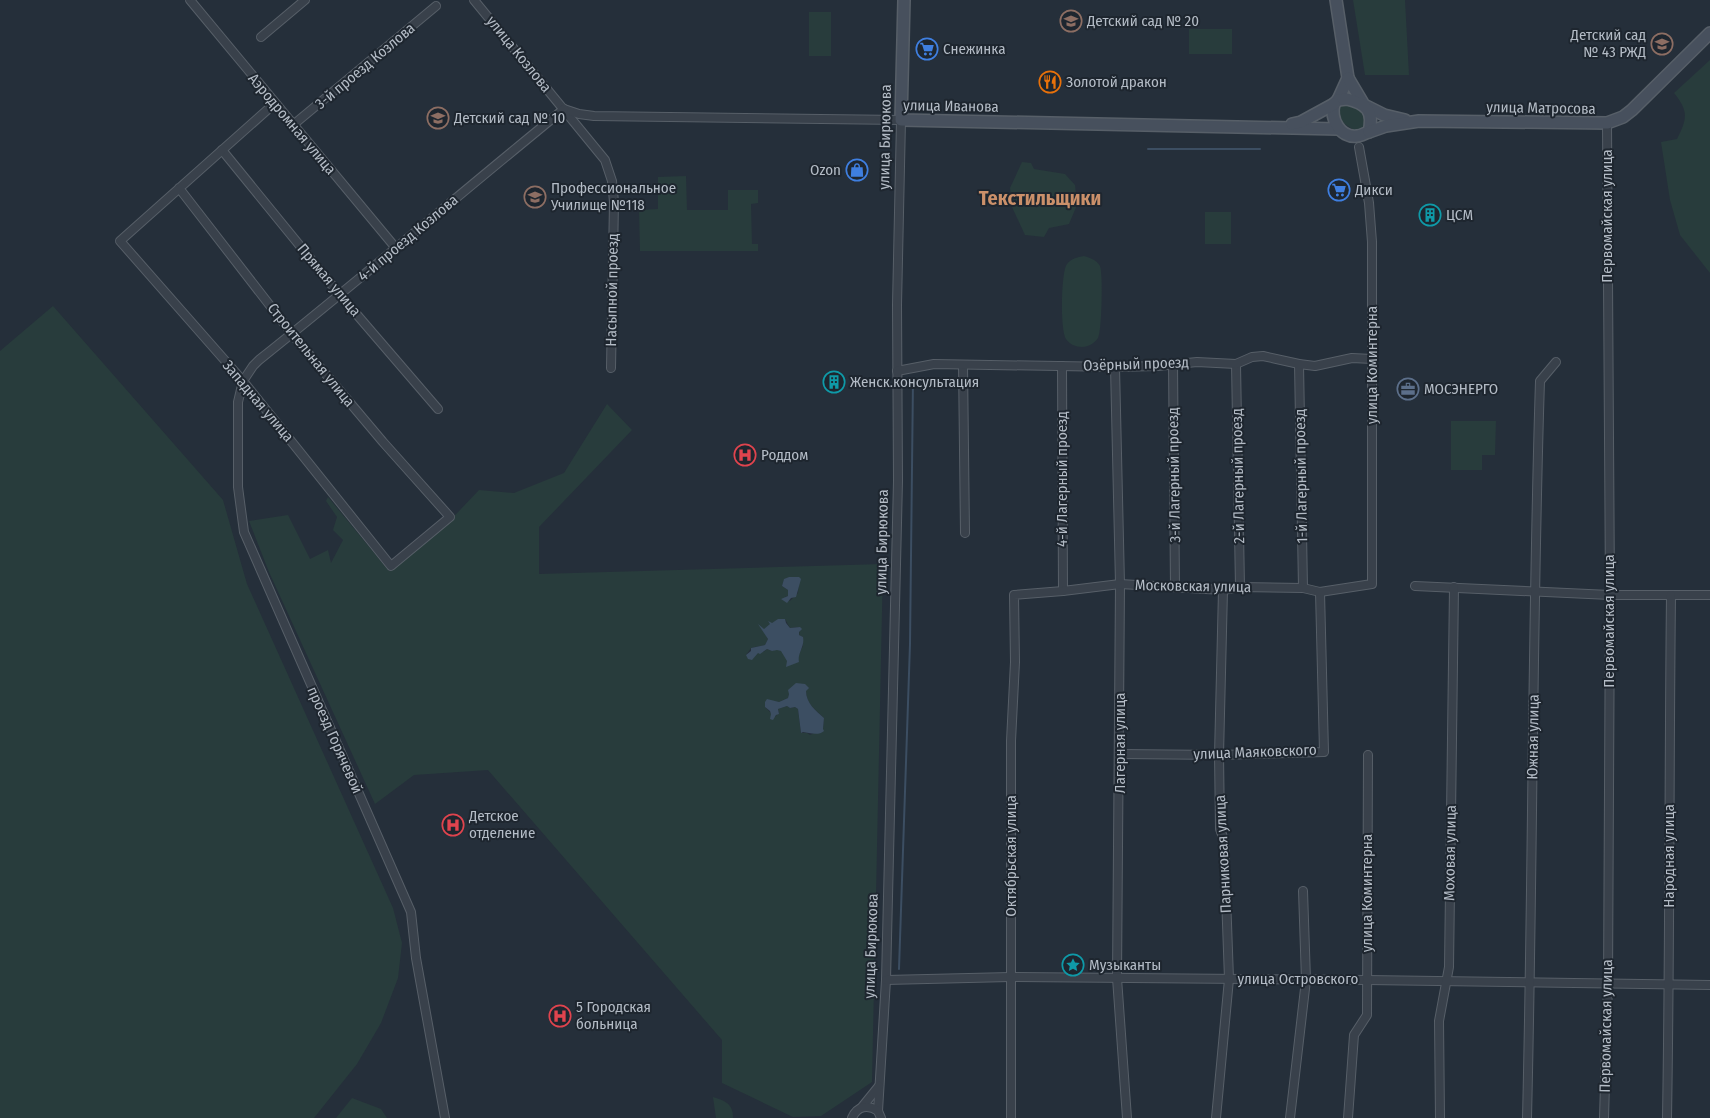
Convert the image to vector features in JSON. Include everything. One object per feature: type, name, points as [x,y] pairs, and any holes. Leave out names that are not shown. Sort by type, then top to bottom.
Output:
[{"type":"street","name":"Аэродромная улица","points":[[190,0],[395,247]]},
{"type":"street","points":[[261,37],[305,0]]},
{"type":"street","name":"улица Козлова","points":[[474,0],[564,109]]},
{"type":"street","name":"улица Бирюкова","points":[[880,1114],[886,980],[898,481],[897,371],[904,0]]},
{"type":"street","points":[[1336,0],[1348,78],[1369,111],[1371,122],[1369,132],[1359,147],[1341,131],[1332,110],[1348,78]]},
{"type":"street","name":"3-й проезд Козлова","points":[[293,125],[436,6]]},
{"type":"street","name":"улица Матросова","points":[[1369,132],[1386,126],[1415,122],[1607,124],[1623,117],[1632,110],[1708,40]]},
{"type":"street","points":[[1276,127],[1301,122],[1336,102],[1348,99],[1384,116],[1415,122]]},
{"type":"street","points":[[179,188],[275,103]]},
{"type":"street","name":"улица Иванова","points":[[564,109],[594,116],[1276,127],[1341,131]]},
{"type":"street","name":"4-й проезд Козлова","points":[[252,366],[564,109]]},
{"type":"street","name":"Насыпной проезд","points":[[564,109],[604,160],[612,181],[614,202],[611,368]]},
{"type":"street","name":"Первомайская улица","points":[[1604,1118],[1608,984],[1610,595],[1607,124]]},
{"type":"street","points":[[1341,131],[1358,136],[1369,132]]},
{"type":"street","name":"улица Коминтерна","points":[[1359,147],[1369,203],[1372,242],[1372,584]]},
{"type":"street","name":"Прямая улица","points":[[222,150],[340,295],[438,409]]},
{"type":"street","name":"Западная улица","points":[[179,188],[120,240],[242,381],[391,566]]},
{"type":"street","name":"Строительная улица","points":[[179,188],[292,334],[450,517],[391,566]]},
{"type":"street","name":"Озёрный проезд","points":[[897,371],[934,364],[1115,367],[1197,362],[1236,364],[1252,357],[1262,356],[1315,366],[1352,358],[1372,359]]},
{"type":"street","name":"Южная улица","points":[[1527,1118],[1534,591],[1540,381],[1556,362]]},
{"type":"street","name":"3-й Лагерный проезд","points":[[1173,364],[1175,587]]},
{"type":"street","name":"2-й Лагерный проезд","points":[[1236,364],[1240,587]]},
{"type":"street","name":"1-й Лагерный проезд","points":[[1299,364],[1304,588]]},
{"type":"street","points":[[963,365],[965,533]]},
{"type":"street","name":"проезд Горячевой","points":[[252,366],[242,381],[238,402],[238,487],[244,532],[411,912],[416,958],[445,1118]]},
{"type":"street","name":"4-й Лагерный проезд","points":[[1062,366],[1063,591]]},
{"type":"street","name":"Лагерная улица","points":[[1115,367],[1120,584],[1117,978],[1127,1118]]},
{"type":"street","name":"Московская улица","points":[[1014,595],[1120,584],[1223,590],[1240,587],[1304,588],[1320,592],[1372,584]]},
{"type":"street","points":[[1415,586],[1610,595],[1710,595]]},
{"type":"street","name":"Моховая улица","points":[[1440,1118],[1439,1021],[1449,967],[1454,587]]},
{"type":"street","name":"Парниковая улица","points":[[1216,1118],[1229,979],[1224,840],[1220,829],[1219,755],[1223,590]]},
{"type":"street","name":"улица Маяковского","points":[[1120,754],[1219,755],[1324,752],[1320,592]]},
{"type":"street","name":"Октябрьская улица","points":[[1011,1118],[1011,741],[1015,662],[1014,595]]},
{"type":"street","name":"Народная улица","points":[[1667,1118],[1671,595]]},
{"type":"street","name":"улица Коминтерна","points":[[1348,1118],[1354,1035],[1367,1015],[1368,755]]},
{"type":"street","points":[[1290,1118],[1306,980],[1303,891]]},
{"type":"street","name":"улица Островского","points":[[886,980],[1010,977],[1608,984],[1669,983],[1710,985]]},
{"type":"street","points":[[852,1118],[880,1084]]},
{"type":"street","name":"улица Бирюкова","points":[[862,1107],[868,1106],[880,1114]]},
{"type":"green space","points":[[1353,0],[1405,0],[1409,75],[1365,75]]},
{"type":"green space","points":[[809,12],[831,12],[831,56],[809,56]]},
{"type":"green space","points":[[1189,29],[1232,29],[1232,54],[1189,54]]},
{"type":"green space","points":[[1710,60],[1710,273],[1680,235],[1670,200],[1661,142],[1677,139],[1683,126],[1684,110],[1674,93]]},
{"type":"green space","points":[[1342,104],[1353,105],[1365,115],[1365,126],[1361,130],[1355,131],[1339,120],[1337,109]]},
{"type":"green space","points":[[1022,162],[1031,163],[1034,169],[1065,174],[1075,185],[1077,205],[1069,224],[1049,228],[1044,237],[1025,235],[1012,207],[1010,188]]},
{"type":"green space","points":[[686,176],[687,210],[728,210],[728,190],[758,190],[758,203],[751,204],[752,244],[758,244],[758,251],[640,251],[639,210],[658,209],[658,177]]},
{"type":"green space","points":[[1205,212],[1231,212],[1231,244],[1205,244]]},
{"type":"green space","points":[[1084,256],[1091,258],[1100,266],[1102,302],[1098,338],[1095,342],[1082,347],[1073,345],[1066,339],[1062,301],[1063,277],[1067,264],[1074,258]]},
{"type":"green space","points":[[53,306],[223,500],[247,584],[393,908],[402,943],[398,978],[381,1023],[357,1064],[314,1118],[0,1118],[0,351]]},
{"type":"green space","points":[[607,404],[632,430],[539,527],[539,574],[883,564],[872,1082],[821,1116],[793,1117],[722,1083],[722,1040],[488,770],[414,775],[375,804],[269,572],[249,521],[288,515],[310,559],[328,550],[331,563],[343,540],[333,530],[337,517],[326,501],[328,497],[389,571],[441,530],[479,490],[514,493],[564,473]],"holes":[[[789,577],[799,577],[798,593],[790,601],[785,597],[788,596],[788,590],[782,586],[784,580]],[[785,619],[790,628],[800,627],[799,635],[803,637],[803,646],[798,656],[776,649],[772,651],[767,649],[763,652],[746,655],[751,648],[765,645],[768,639],[766,635],[772,623]],[[806,691],[808,700],[824,718],[823,729],[810,735],[801,733],[798,709],[787,706],[778,709],[779,712],[775,717],[765,707],[767,700],[779,702],[788,698],[789,694]]]},
{"type":"green space","points":[[1451,421],[1496,421],[1495,455],[1482,455],[1482,470],[1451,470]]},
{"type":"green space","points":[[713,1097],[722,1100],[730,1106],[733,1118],[716,1118]]},
{"type":"green space","points":[[352,1098],[381,1109],[387,1118],[336,1118]]},
{"type":"water","points":[[799,577],[801,579],[796,597],[791,598],[787,603],[781,599],[788,596],[788,590],[782,586],[784,579]]},
{"type":"water","points":[[778,619],[785,619],[790,628],[800,627],[802,629],[799,632],[799,635],[803,637],[803,641],[799,662],[786,667],[787,661],[781,651],[767,649],[760,654],[758,653],[752,660],[748,659],[746,655],[751,651],[751,648],[765,645],[768,639],[758,624],[764,629],[770,624],[768,621],[772,623]]},
{"type":"water","points":[[796,683],[805,684],[809,688],[806,691],[808,699],[824,718],[824,731],[822,733],[801,733],[798,709],[795,707],[790,708],[787,706],[778,709],[779,714],[773,720],[770,719],[770,711],[765,707],[767,699],[779,702],[788,698],[788,690]]},
{"type":"waterway","points":[[1148,149],[1260,149]]},
{"type":"waterway","points":[[899,969],[910,644],[913,380]]},
{"type":"place","name":"Детский сад № 20","points":[[1071,21]]},
{"type":"place","name":"Детский сад № 43 РЖД","points":[[1662,44]]},
{"type":"place","name":"Снежинка","points":[[927,49]]},
{"type":"place","name":"Золотой дракон","points":[[1050,82]]},
{"type":"place","name":"Детский сад № 10","points":[[438,118]]},
{"type":"place","name":"Ozon","points":[[857,170]]},
{"type":"place","name":"Дикси","points":[[1339,190]]},
{"type":"place","name":"Профессиональное Училище №118","points":[[535,197]]},
{"type":"place","name":"ЦСМ","points":[[1430,215]]},
{"type":"place","name":"Женск.консультация","points":[[834,382]]},
{"type":"place","name":"МОСЭНЕРГО","points":[[1408,389]]},
{"type":"place","name":"Роддом","points":[[745,455]]},
{"type":"place","name":"Детское отделение","points":[[453,825]]},
{"type":"place","name":"Музыканты","points":[[1073,965]]},
{"type":"place","name":"5 Городская больница","points":[[560,1016]]},
{"type":"district","name":"Текстильщики","points":[[1040,198]]}]
